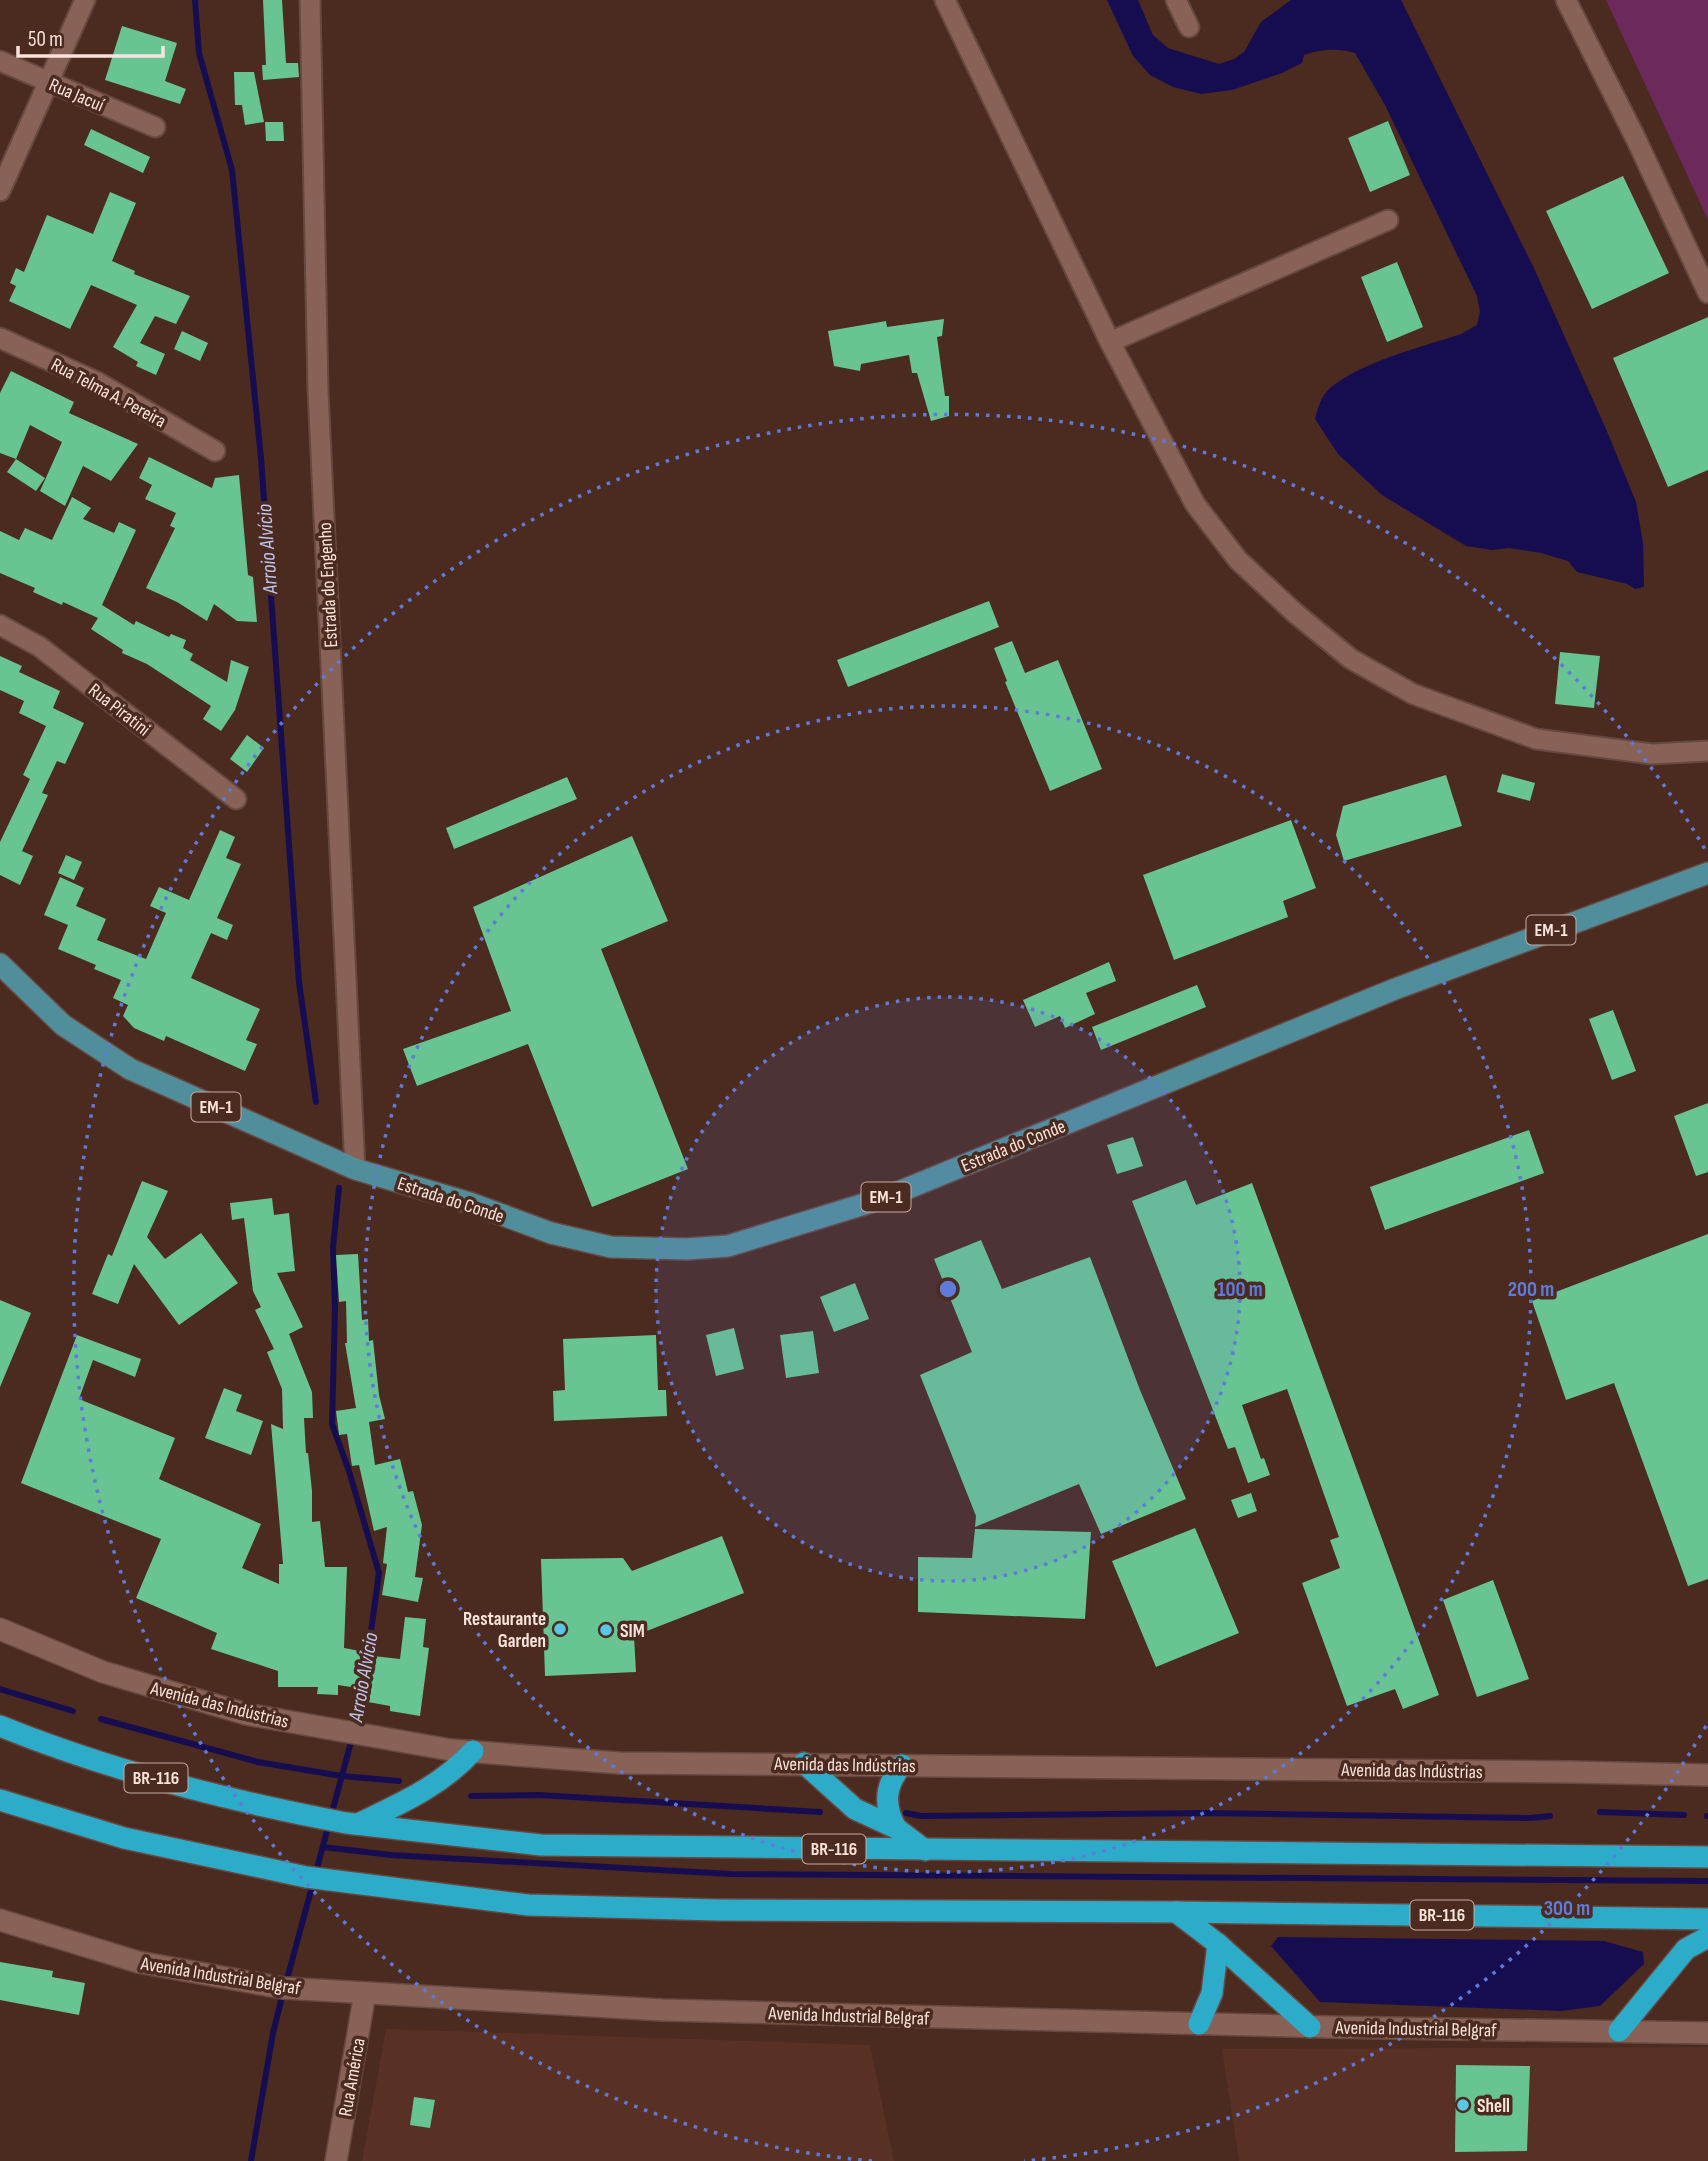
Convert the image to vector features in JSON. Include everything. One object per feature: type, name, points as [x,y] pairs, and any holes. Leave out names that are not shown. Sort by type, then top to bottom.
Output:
[{"type":"highway","name":"BR-116","points":[[0,1726],[62,1751],[153,1778],[316,1817],[352,1824],[541,1846],[1708,1857]]},
{"type":"highway","points":[[352,1824],[418,1796],[457,1769],[473,1751]]},
{"type":"highway","points":[[804,1763],[855,1809],[896,1828],[925,1850]]},
{"type":"highway","points":[[896,1828],[886,1802],[893,1776],[902,1765]]},
{"type":"highway","name":"BR-116","points":[[0,1800],[124,1838],[306,1877],[528,1905],[718,1910],[1176,1912],[1708,1919]]},
{"type":"highway","points":[[1176,1912],[1218,1944],[1310,2027]]},
{"type":"highway","points":[[1619,2031],[1686,1949],[1708,1937]]},
{"type":"highway","points":[[1199,2024],[1212,1993],[1218,1944]]},
{"type":"main road","name":"Estrada do Conde","points":[[0,964],[63,1025],[130,1069],[355,1169],[470,1203],[551,1233],[611,1247],[687,1249],[728,1246],[884,1198],[1395,989],[1708,873]]},
{"type":"main road","name":"Avenida das Indústrias","points":[[0,1629],[103,1672],[246,1714],[451,1750],[619,1763],[1708,1775]]},
{"type":"main road","name":"Avenida Industrial Belgraf","points":[[0,1920],[138,1962],[290,1988],[365,1993],[662,2010],[1310,2027],[1708,2033]]},
{"type":"main road","name":"Rua América","points":[[336,2161],[365,1993]]},
{"type":"street","points":[[0,191],[85,0]]},
{"type":"street","name":"Estrada do Engenho","points":[[310,0],[318,391],[355,1169]]},
{"type":"street","points":[[945,0],[1110,342],[1195,504],[1238,560],[1295,613],[1351,659],[1413,694],[1536,739],[1652,754],[1708,752]]},
{"type":"street","points":[[1176,0],[1189,27]]},
{"type":"street","points":[[1566,0],[1636,139],[1708,293]]},
{"type":"street","name":"Rua Jacuí","points":[[0,61],[155,127]]},
{"type":"street","points":[[1110,342],[1388,220]]},
{"type":"street","name":"Rua Telma A. Pereira","points":[[0,338],[97,382],[215,452]]},
{"type":"street","name":"Rua Piratini","points":[[0,625],[40,647],[236,799]]},
{"type":"shaded area","points":[[1107,0],[1138,0],[1153,35],[1168,48],[1219,64],[1244,52],[1261,22],[1291,0],[1401,0],[1533,266],[1606,429],[1636,502],[1643,543],[1644,587],[1635,589],[1627,584],[1577,572],[1568,561],[1541,553],[1466,546],[1382,495],[1338,454],[1315,419],[1323,396],[1342,379],[1392,356],[1461,334],[1477,325],[1480,312],[1477,296],[1385,105],[1355,53],[1323,50],[1311,53],[1304,55],[1302,63],[1282,73],[1232,90],[1201,94],[1173,87],[1150,75],[1133,56]]},
{"type":"shaded area","points":[[1606,0],[1708,0],[1708,220],[1703,209]]},
{"type":"shaded area","points":[[1278,1937],[1604,1941],[1643,1952],[1644,1964],[1600,2006],[1561,2011],[1320,2002],[1271,1946]]},
{"type":"shaded area","points":[[386,2029],[870,2045],[894,2161],[362,2161]]},
{"type":"shaded area","name":"Shell","points":[[1708,2047],[1708,2161],[1239,2161],[1222,2049]]},
{"type":"building","points":[[263,0],[282,0],[286,63],[298,63],[299,77],[263,80],[262,65],[266,65]]},
{"type":"building","points":[[122,26],[177,43],[165,81],[186,89],[180,104],[105,80]]},
{"type":"building","points":[[234,72],[254,72],[264,122],[245,125],[242,105],[235,105]]},
{"type":"building","points":[[1388,121],[1410,175],[1370,192],[1348,138]]},
{"type":"building","points":[[265,122],[283,122],[284,141],[266,141]]},
{"type":"building","points":[[91,129],[150,157],[143,173],[84,145]]},
{"type":"building","points":[[1623,176],[1669,273],[1592,309],[1546,211]]},
{"type":"building","points":[[110,192],[136,203],[112,261],[135,271],[134,274],[190,296],[176,324],[155,316],[140,343],[165,354],[156,375],[136,366],[138,362],[113,347],[137,305],[91,285],[70,329],[9,301],[16,286],[10,283],[16,268],[24,272],[47,215],[93,234]]},
{"type":"building","points":[[1397,262],[1423,327],[1387,342],[1361,277]]},
{"type":"building","points":[[1708,317],[1708,470],[1668,487],[1613,358]]},
{"type":"building","points":[[944,319],[942,336],[937,337],[945,396],[949,396],[949,416],[931,421],[917,373],[912,373],[909,355],[861,364],[860,371],[834,366],[828,331],[886,321],[887,327]]},
{"type":"building","points":[[182,331],[208,343],[200,361],[174,349]]},
{"type":"building","points":[[11,371],[74,402],[69,413],[138,444],[111,481],[83,466],[65,506],[40,491],[62,442],[30,425],[16,459],[0,453],[0,393]]},
{"type":"building","points":[[149,457],[212,488],[215,478],[239,475],[248,575],[253,577],[257,622],[237,621],[214,604],[207,621],[177,602],[146,588],[175,528],[170,526],[176,513],[145,499],[152,485],[139,478]]},
{"type":"building","points":[[16,459],[45,478],[36,491],[7,472]]},
{"type":"building","points":[[72,497],[91,508],[83,519],[114,533],[119,522],[136,530],[102,605],[134,625],[136,621],[169,637],[171,634],[186,640],[183,648],[193,654],[190,660],[227,682],[231,660],[249,667],[235,710],[221,731],[203,719],[211,706],[147,664],[122,653],[123,650],[91,629],[98,618],[33,592],[35,588],[0,573],[0,531],[19,540],[25,528],[52,540]]},
{"type":"building","points":[[989,601],[999,627],[848,687],[837,660]]},
{"type":"building","points":[[1012,641],[1025,673],[1058,660],[1102,769],[1050,791],[1005,682],[1007,681],[994,648]]},
{"type":"building","points":[[1560,652],[1600,656],[1594,708],[1555,704]]},
{"type":"building","points":[[0,656],[22,666],[19,672],[60,691],[53,708],[84,723],[65,764],[57,761],[42,793],[48,795],[22,851],[33,856],[20,885],[0,875],[0,842],[30,779],[23,775],[46,726],[19,713],[24,701],[0,690]]},
{"type":"building","points":[[247,735],[264,748],[247,772],[230,759]]},
{"type":"building","points":[[1502,774],[1535,783],[1530,801],[1497,792]]},
{"type":"building","points":[[1446,775],[1462,826],[1344,861],[1336,835],[1343,806]]},
{"type":"building","points":[[567,777],[577,799],[454,849],[446,828]]},
{"type":"building","points":[[1291,820],[1316,888],[1283,901],[1288,917],[1174,960],[1143,875]]},
{"type":"building","points":[[220,830],[235,837],[226,858],[241,864],[217,918],[233,925],[227,940],[211,933],[191,978],[260,1009],[246,1040],[257,1044],[245,1071],[166,1036],[164,1041],[134,1028],[123,1016],[128,1005],[113,998],[121,980],[94,969],[96,965],[58,949],[68,925],[44,915],[60,877],[84,888],[76,906],[106,919],[97,940],[146,959],[166,913],[150,906],[159,887],[189,900]]},
{"type":"building","points":[[632,836],[668,921],[601,949],[688,1169],[592,1207],[528,1044],[417,1086],[403,1049],[511,1011],[473,907]]},
{"type":"building","points":[[66,855],[82,862],[74,880],[58,873]]},
{"type":"building","points":[[1109,962],[1116,981],[1086,993],[1095,1014],[1065,1028],[1060,1016],[1035,1027],[1023,1000]]},
{"type":"building","points":[[1197,985],[1206,1007],[1101,1050],[1092,1027]]},
{"type":"building","points":[[1613,1010],[1636,1071],[1612,1080],[1589,1019]]},
{"type":"building","points":[[1708,1103],[1708,1172],[1696,1176],[1674,1116]]},
{"type":"building","points":[[1529,1130],[1544,1173],[1385,1230],[1370,1187]]},
{"type":"building","points":[[1133,1137],[1143,1166],[1117,1174],[1107,1145]]},
{"type":"building","points":[[1186,1180],[1196,1205],[1252,1183],[1439,1695],[1403,1709],[1395,1689],[1347,1706],[1302,1583],[1340,1568],[1330,1540],[1339,1537],[1287,1389],[1242,1405],[1261,1459],[1264,1458],[1270,1475],[1248,1483],[1235,1447],[1228,1449],[1132,1201]]},
{"type":"building","points":[[142,1181],[168,1191],[147,1237],[165,1259],[201,1233],[238,1283],[179,1325],[134,1264],[118,1304],[92,1294],[108,1254],[112,1256]]},
{"type":"building","points":[[272,1198],[274,1215],[289,1213],[295,1271],[277,1273],[303,1327],[289,1334],[312,1392],[313,1418],[304,1418],[312,1491],[312,1522],[320,1521],[325,1567],[347,1567],[344,1648],[365,1652],[365,1655],[400,1659],[405,1617],[426,1619],[423,1647],[429,1648],[420,1716],[390,1711],[390,1706],[368,1702],[370,1690],[338,1685],[338,1695],[317,1694],[318,1687],[278,1687],[278,1671],[211,1649],[217,1633],[136,1598],[161,1539],[21,1483],[77,1335],[141,1359],[135,1377],[93,1360],[79,1399],[175,1438],[159,1479],[261,1524],[242,1568],[279,1584],[279,1564],[283,1564],[271,1424],[283,1429],[282,1389],[267,1352],[274,1349],[255,1310],[261,1307],[253,1291],[244,1218],[232,1220],[230,1203]]},
{"type":"building","points":[[1708,1234],[1708,1579],[1688,1586],[1614,1383],[1566,1400],[1532,1301]]},
{"type":"building","points":[[981,1240],[1002,1289],[1090,1257],[1140,1390],[1186,1499],[1101,1534],[1079,1484],[975,1527],[976,1516],[920,1375],[972,1352],[934,1259]]},
{"type":"building","points":[[358,1254],[362,1320],[368,1319],[369,1341],[373,1340],[379,1395],[385,1419],[369,1422],[375,1465],[400,1459],[408,1492],[413,1491],[422,1525],[415,1577],[423,1578],[418,1602],[382,1595],[387,1564],[383,1563],[387,1527],[374,1531],[359,1465],[352,1466],[347,1434],[339,1435],[336,1411],[356,1408],[345,1343],[346,1301],[339,1302],[336,1255]]},
{"type":"building","points":[[855,1283],[869,1319],[834,1332],[820,1297]]},
{"type":"building","points":[[0,1300],[31,1313],[0,1387]]},
{"type":"building","points":[[734,1328],[744,1369],[716,1376],[706,1335]]},
{"type":"building","points":[[813,1331],[819,1373],[786,1378],[780,1335]]},
{"type":"building","points":[[656,1335],[658,1390],[666,1390],[667,1416],[554,1421],[553,1391],[565,1390],[563,1339]]},
{"type":"building","points":[[224,1388],[242,1395],[236,1411],[263,1421],[251,1455],[205,1438]]},
{"type":"building","points":[[1251,1493],[1257,1511],[1238,1518],[1231,1500]]},
{"type":"building","points":[[1195,1528],[1239,1633],[1156,1667],[1112,1561]]},
{"type":"building","points":[[975,1529],[1091,1532],[1085,1619],[918,1612],[918,1557],[972,1558]]},
{"type":"building","points":[[722,1536],[744,1593],[634,1636],[636,1672],[545,1676],[541,1559],[623,1558],[632,1571]]},
{"type":"building","points":[[1493,1580],[1529,1679],[1477,1697],[1443,1600]]},
{"type":"building","points":[[0,1962],[53,1971],[52,1977],[85,1983],[79,2015],[0,2000]]},
{"type":"building","points":[[1456,2065],[1530,2066],[1527,2151],[1455,2152]]},
{"type":"building","points":[[414,2097],[435,2100],[430,2128],[410,2125]]},
{"type":"waterway","name":"Arroio Alvício","points":[[195,0],[199,53],[232,170],[261,458],[299,982],[316,1102]]},
{"type":"waterway","name":"Arroio Alvício","points":[[339,1188],[333,1248],[335,1308],[332,1424],[379,1573],[367,1661]]},
{"type":"waterway","name":"Arroio Alvício","points":[[286,1983],[361,1705],[364,1682]]},
{"type":"waterway","points":[[0,1689],[73,1711]]},
{"type":"waterway","points":[[101,1719],[258,1762],[342,1776],[399,1781]]},
{"type":"waterway","points":[[471,1796],[539,1795],[820,1812]]},
{"type":"waterway","points":[[1600,1812],[1684,1815]]},
{"type":"waterway","points":[[906,1813],[921,1816],[1208,1813],[1531,1818],[1550,1816]]},
{"type":"waterway","points":[[323,1847],[391,1855],[731,1874],[1708,1881]]},
{"type":"waterway","name":"Arroio Alvício","points":[[251,2161],[273,2033],[283,1993]]},
{"type":"place","name":"Restaurante Garden","points":[[560,1629]]},
{"type":"place","name":"SIM","points":[[606,1630]]},
{"type":"place","name":"Shell","points":[[1463,2105]]}]
